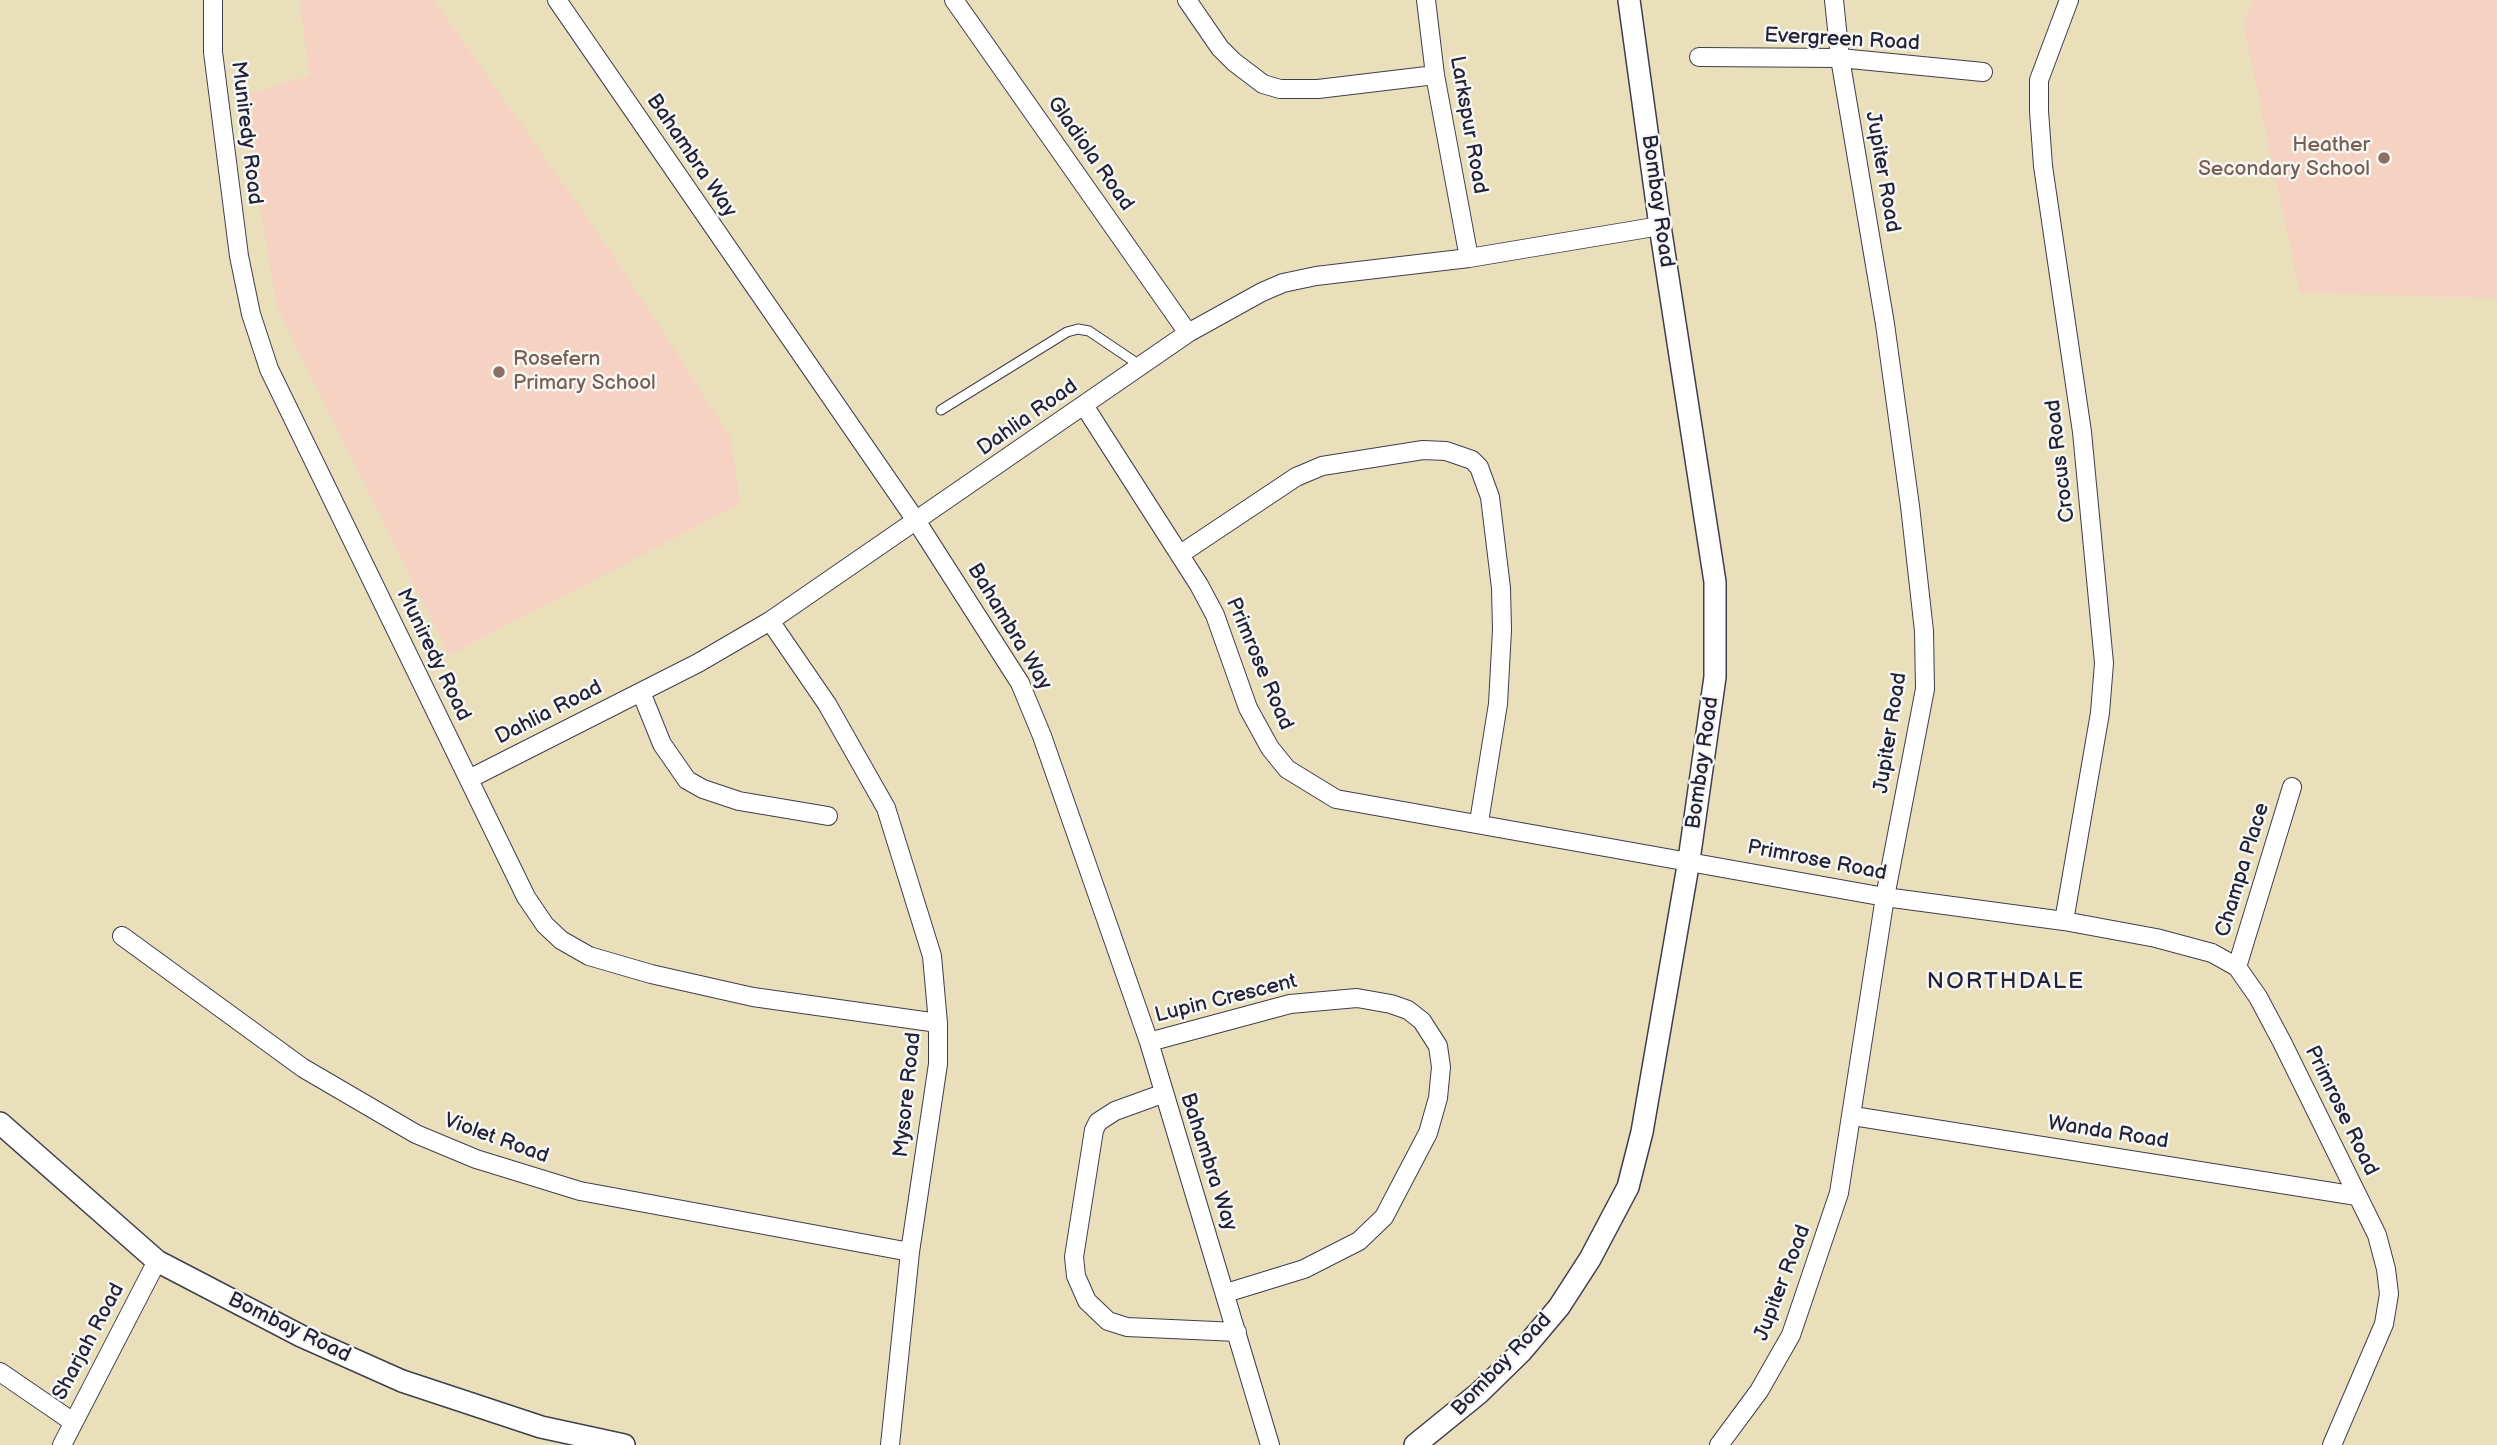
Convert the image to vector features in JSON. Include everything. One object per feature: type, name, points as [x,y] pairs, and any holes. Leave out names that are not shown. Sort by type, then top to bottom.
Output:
[{"type":"street","name":"Bahambra Way","points":[[557,0],[917,522],[1020,683],[1042,736],[1149,1042],[1162,1094],[1226,1293],[1270,1445]]},
{"type":"street","name":"Gladiola Road","points":[[954,0],[1188,333]]},
{"type":"street","name":"Larkspur Road","points":[[1426,0],[1435,75],[1469,258]]},
{"type":"street","name":"Bombay Road","points":[[1415,1445],[1479,1393],[1521,1352],[1559,1307],[1590,1259],[1628,1187],[1642,1132],[1689,860],[1716,677],[1715,582],[1660,226],[1629,0]]},
{"type":"street","name":"Jupiter Road","points":[[1719,1445],[1759,1391],[1791,1335],[1839,1193],[1885,897],[1925,689],[1924,631],[1885,324],[1840,58],[1834,0]]},
{"type":"street","name":"Crocus Road","points":[[2064,921],[2100,713],[2104,663],[2082,432],[2043,166],[2039,111],[2039,79],[2069,0]]},
{"type":"street","name":"Muniredy Road","points":[[213,2],[213,52],[239,256],[251,314],[269,369],[526,897],[545,925],[561,940],[589,956],[651,974],[753,996],[938,1023]]},
{"type":"street","points":[[1193,2],[1234,62],[1263,84],[1280,89],[1318,89],[1435,75]]},
{"type":"street","name":"Evergreen Road","points":[[1699,58],[1840,58],[1983,72]]},
{"type":"street","name":"Dahlia Road","points":[[469,779],[641,692],[770,621],[1085,407],[1188,333],[1283,283],[1316,276],[1469,258],[1660,226]]},
{"type":"street","name":"Primrose Road","points":[[1085,407],[1182,553],[1214,615],[1248,708],[1270,748],[1287,769],[1336,799],[1479,822],[1885,897],[2064,921],[2185,945],[2212,953],[2237,967],[2258,997],[2282,1042],[2377,1234],[2386,1269],[2389,1294],[2384,1324],[2332,1445]]},
{"type":"street","points":[[1182,553],[1296,477],[1322,466],[1423,450],[1446,451],[1472,460],[1486,482],[1490,497],[1502,620],[1497,704],[1479,822]]},
{"type":"street","name":"Mysore Road","points":[[770,621],[827,704],[886,808],[932,956],[938,1023],[938,1064],[910,1252],[890,1445]]},
{"type":"street","points":[[641,692],[662,744],[687,780],[702,789],[739,800],[828,816]]},
{"type":"street","name":"Champa Place","points":[[2237,967],[2292,787]]},
{"type":"street","name":"Violet Road","points":[[122,936],[303,1068],[416,1134],[476,1159],[580,1191],[910,1252]]},
{"type":"street","name":"Lupin Crescent","points":[[1149,1042],[1290,1004],[1357,999],[1391,1004],[1408,1010],[1422,1021],[1438,1046],[1441,1067],[1438,1098],[1428,1133],[1384,1217],[1359,1241],[1304,1269],[1226,1293]]},
{"type":"street","points":[[1162,1094],[1115,1111],[1098,1122],[1094,1130],[1074,1257],[1081,1290],[1095,1312],[1108,1321],[1127,1327],[1237,1332]]},
{"type":"street","name":"Wanda Road","points":[[1853,1116],[2357,1196]]},
{"type":"street","name":"Bombay Road","points":[[0,1123],[157,1261],[301,1336],[402,1381],[541,1427],[624,1445]]},
{"type":"street","name":"Sharjah Road","points":[[62,1445],[157,1261]]},
{"type":"street","points":[[0,1372],[73,1422]]},
{"type":"lane","points":[[941,410],[1067,332],[1078,329],[1089,331],[1142,366]]},
{"type":"shaded area","name":"Rosefern Primary School","points":[[300,0],[434,0],[616,259],[731,438],[740,504],[449,655],[277,307],[241,96],[309,76]]},
{"type":"shaded area","name":"Heather Secondary School","points":[[2252,0],[2497,0],[2497,298],[2300,293],[2243,23]]},
{"type":"place","name":"Heather Secondary School","points":[[2384,158]]},
{"type":"place","name":"Rosefern Primary School","points":[[499,372]]},
{"type":"district","name":"NORTHDALE","points":[[2006,982]]}]
